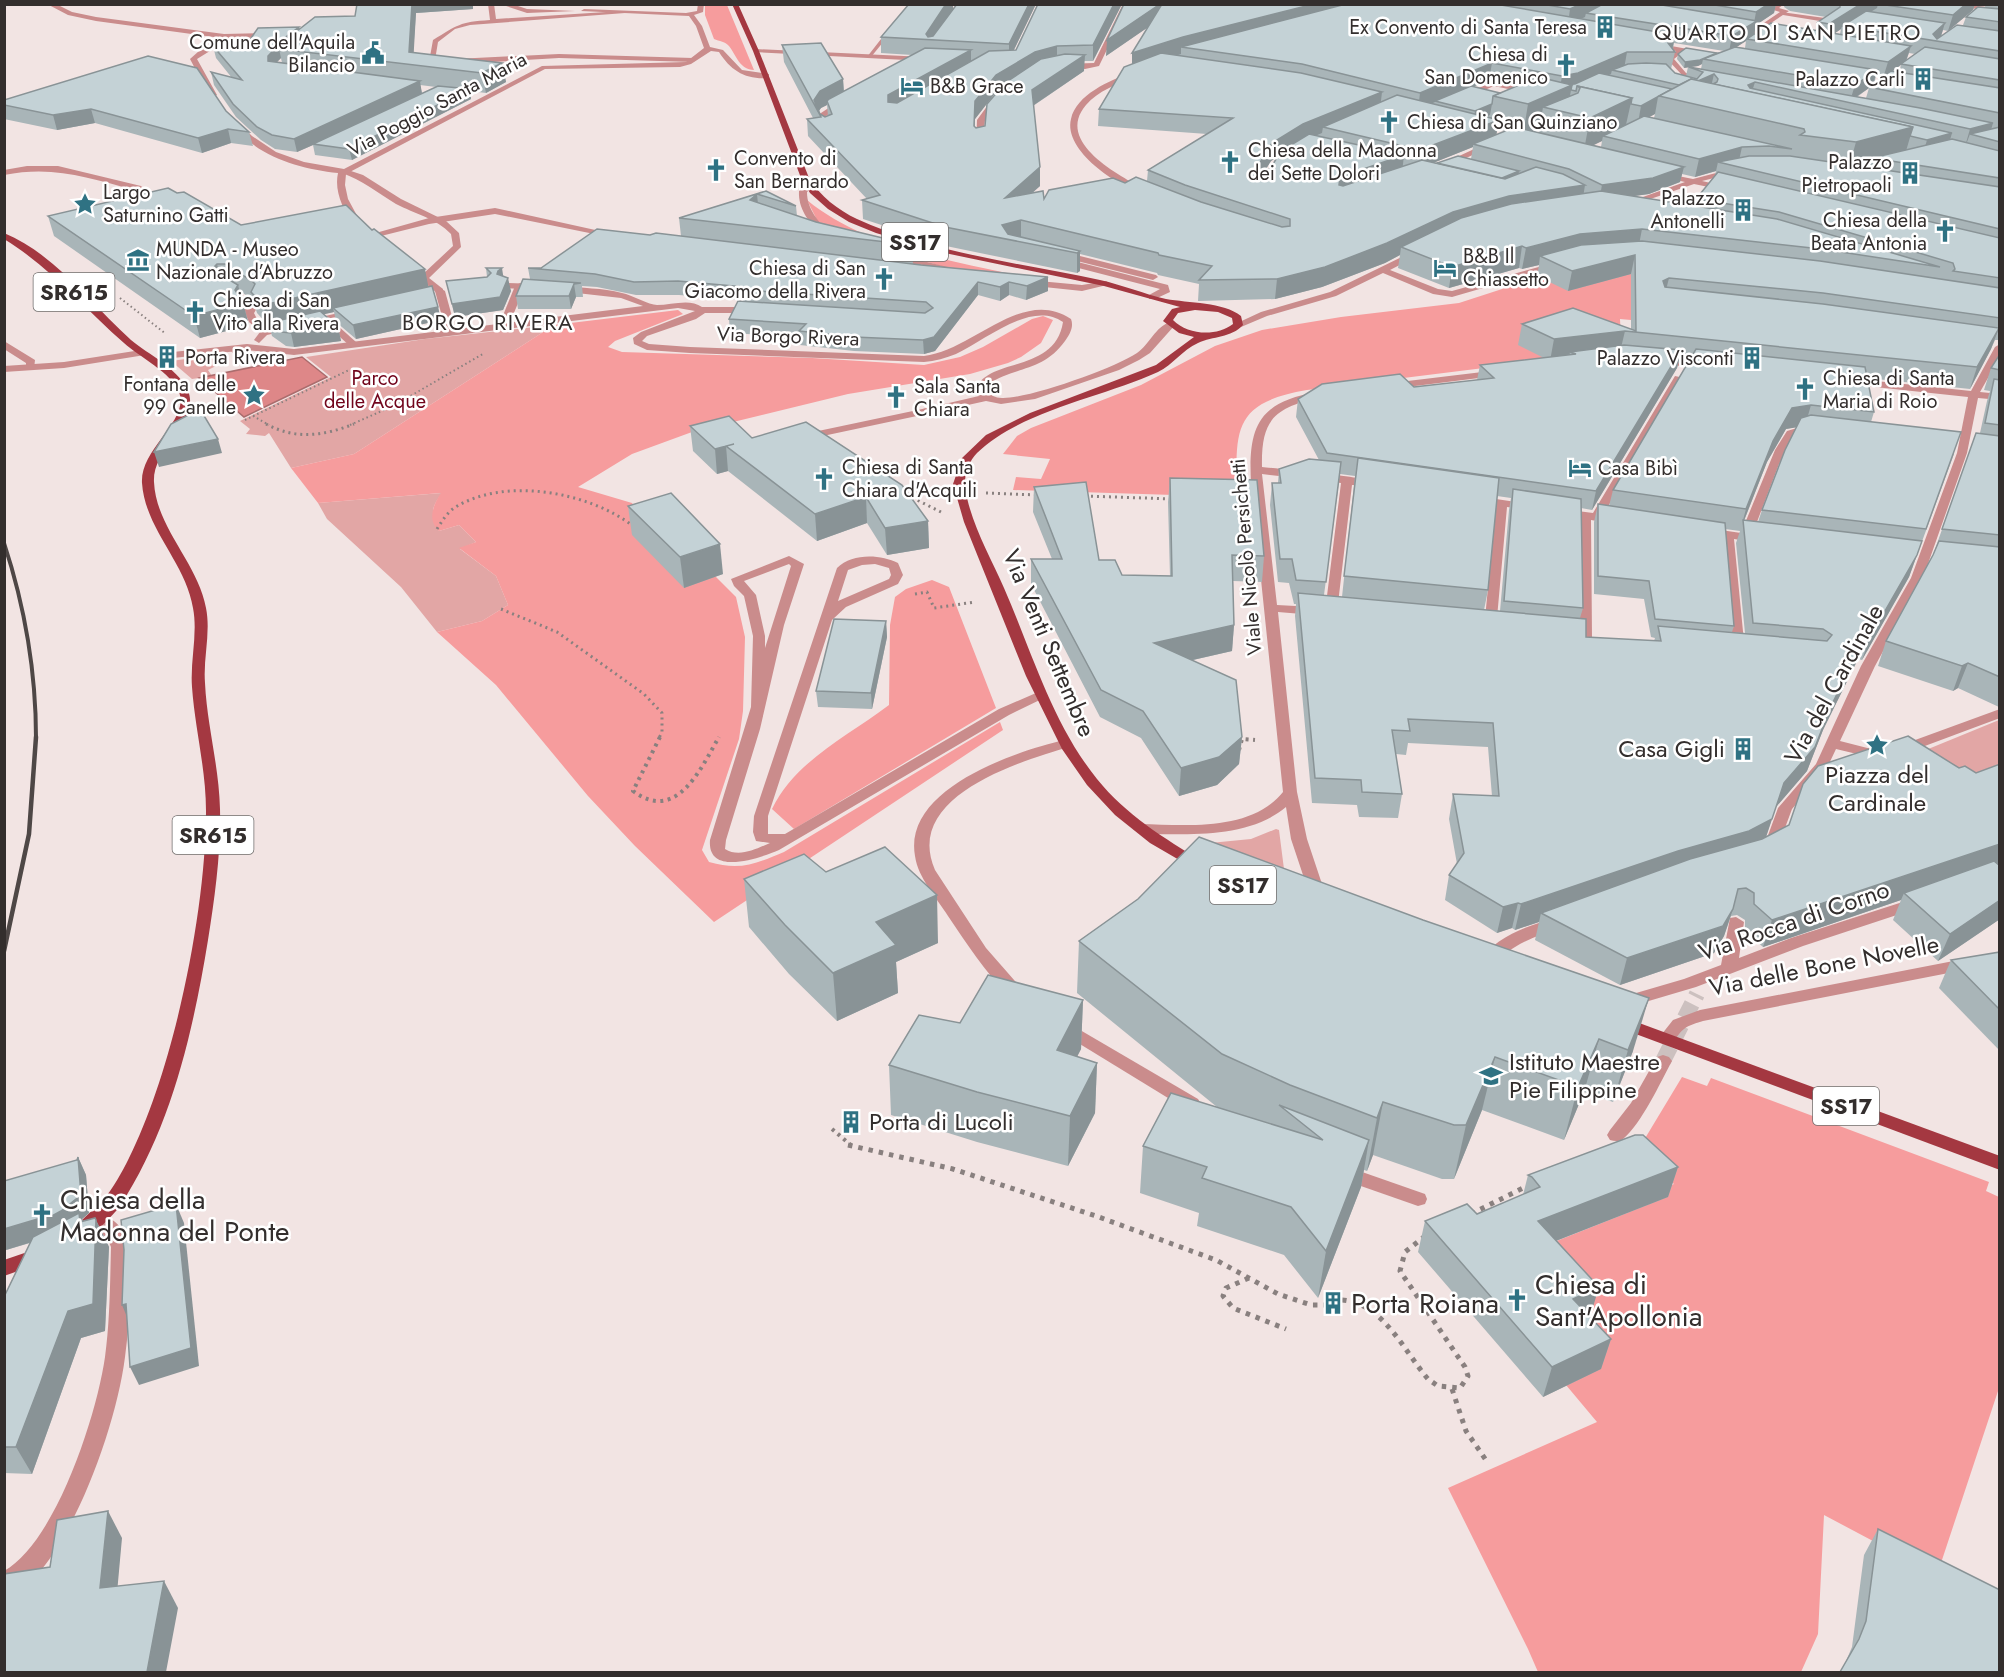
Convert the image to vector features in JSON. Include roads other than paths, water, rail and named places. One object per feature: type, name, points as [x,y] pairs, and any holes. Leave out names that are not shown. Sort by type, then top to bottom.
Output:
[{"type":"main road","name":"SS17","points":[[735,4],[810,186],[837,212],[879,231],[949,251],[1106,284],[1195,307]]},
{"type":"main road","name":"SR615","points":[[4,235],[38,258],[151,357],[177,382],[186,398],[182,417],[151,459],[148,482],[164,529],[194,587],[200,609],[198,681],[211,776],[213,832],[194,977],[176,1053],[149,1132],[116,1199],[98,1220],[67,1243]]},
{"type":"main road","points":[[1154,298],[1184,339],[1182,350]]},
{"type":"main road","points":[[1173,323],[1180,309],[1212,307],[1232,313],[1238,319],[1238,325]]},
{"type":"main road","points":[[1173,323],[1196,334],[1212,334]]},
{"type":"main road","name":"Via Venti Settembre","points":[[1216,873],[1183,857],[1140,829],[1101,794],[1064,744],[1041,696],[959,484],[962,468],[973,451],[986,440],[1029,418],[1151,372],[1174,359],[1192,342],[1212,334],[1226,332],[1238,325]]},
{"type":"main road","name":"SS17","points":[[1609,1018],[2000,1163]]},
{"type":"main road","points":[[13,1265],[51,1250]]},
{"type":"street","points":[[50,4],[70,14],[96,19],[224,36],[279,34]]},
{"type":"street","points":[[491,4],[494,21]]},
{"type":"street","points":[[503,4],[527,11],[691,15],[700,12],[701,4]]},
{"type":"street","points":[[552,4],[575,11]]},
{"type":"street","points":[[868,56],[908,8],[917,4]]},
{"type":"street","points":[[1059,67],[1089,67],[1099,62],[1126,4]]},
{"type":"street","points":[[1781,4],[1769,9],[1786,11],[1783,13]]},
{"type":"street","points":[[1955,4],[1986,6],[2000,10]]},
{"type":"street","points":[[1972,18],[1986,6]]},
{"type":"street","points":[[622,13],[587,7],[575,11],[455,26],[433,44],[431,61],[434,63],[469,62],[559,56],[693,60]]},
{"type":"street","points":[[1755,42],[1766,34],[1751,32],[1783,13],[1832,21],[1813,34]]},
{"type":"street","points":[[691,15],[699,26],[708,50],[721,51],[728,64],[738,72],[752,76],[766,76]]},
{"type":"street","points":[[220,104],[193,59],[224,40],[224,36]]},
{"type":"street","points":[[1649,44],[1714,55]]},
{"type":"street","name":"Via Poggio Santa Maria","points":[[378,243],[350,214],[340,181],[340,176],[345,171],[547,66],[666,66],[685,64],[693,60],[701,51],[708,50]]},
{"type":"street","points":[[1681,50],[1670,59],[1678,73],[1713,82]]},
{"type":"street","points":[[756,51],[935,59]]},
{"type":"street","points":[[903,70],[925,59]]},
{"type":"street","points":[[1678,73],[1705,70]]},
{"type":"street","points":[[1137,73],[1093,95],[1077,110],[1073,118],[1074,136],[1087,156],[1116,178],[1152,197]]},
{"type":"street","points":[[1450,101],[1492,84],[1536,98]]},
{"type":"street","points":[[980,142],[980,124],[983,115],[1007,90]]},
{"type":"street","points":[[1469,93],[1491,98]]},
{"type":"street","points":[[468,95],[488,98]]},
{"type":"street","points":[[826,131],[822,115],[851,98]]},
{"type":"street","points":[[232,120],[253,143],[293,160],[345,171],[371,182],[397,201],[438,220],[455,232],[458,243],[425,277]]},
{"type":"street","points":[[1439,166],[1498,141]]},
{"type":"street","points":[[293,160],[303,155]]},
{"type":"street","points":[[1456,160],[1467,163]]},
{"type":"street","points":[[4,173],[27,168],[58,168],[135,186],[142,191],[135,202],[114,210]]},
{"type":"street","points":[[1620,204],[1652,198],[1715,174],[1744,169]]},
{"type":"street","points":[[1650,171],[1739,193]]},
{"type":"street","points":[[810,186],[803,191],[802,199],[812,218],[825,234],[822,239]]},
{"type":"street","points":[[1702,195],[1710,186]]},
{"type":"street","points":[[369,236],[438,220],[503,211],[627,237]]},
{"type":"street","points":[[1238,325],[1269,312],[1323,298],[1431,246]]},
{"type":"street","points":[[880,254],[965,276],[914,272]]},
{"type":"street","points":[[1153,277],[1050,255],[1165,287],[1165,292],[1154,298]]},
{"type":"street","points":[[1383,270],[1436,292],[1452,294],[1567,262]]},
{"type":"street","points":[[406,263],[445,289]]},
{"type":"street","points":[[1021,282],[1082,288],[1106,284]]},
{"type":"street","points":[[506,286],[620,296],[641,301],[652,308]]},
{"type":"street","points":[[504,325],[520,286]]},
{"type":"street","points":[[226,289],[253,306],[248,311],[252,320],[265,333]]},
{"type":"street","points":[[430,295],[445,289]]},
{"type":"street","points":[[445,289],[451,332]]},
{"type":"street","name":"Via Borgo Rivera","points":[[173,355],[254,347],[286,352],[300,351],[504,325],[685,306],[701,310],[697,315],[642,335],[637,342],[647,347],[681,350],[927,359],[951,352],[1027,314],[1047,312],[1066,318],[1068,324],[1066,330],[1056,348],[1036,362],[987,380],[980,389],[986,398]]},
{"type":"street","points":[[254,347],[265,333],[372,308]]},
{"type":"street","points":[[701,310],[769,311]]},
{"type":"street","points":[[1232,313],[1269,312]]},
{"type":"street","points":[[325,318],[353,344]]},
{"type":"street","points":[[789,440],[986,398],[1001,401],[1027,398],[1107,370],[1144,354],[1152,346],[1160,331],[1173,323]]},
{"type":"street","points":[[4,344],[31,362],[30,367]]},
{"type":"street","points":[[1988,344],[2000,346]]},
{"type":"street","name":"Via del Cardinale","points":[[1757,858],[1773,848],[1785,808],[1822,765],[1868,666],[1931,560],[1963,450],[1974,394],[2000,346]]},
{"type":"street","points":[[234,348],[242,358]]},
{"type":"street","points":[[4,369],[151,357]]},
{"type":"street","points":[[1643,359],[1722,367]]},
{"type":"street","points":[[1587,638],[1590,516],[1688,363]]},
{"type":"street","points":[[1383,387],[1516,371]]},
{"type":"street","points":[[1835,379],[2000,397]]},
{"type":"street","name":"Viale Nicolò Persichetti","points":[[1314,910],[1290,792],[1257,470],[1258,435],[1267,416],[1293,401],[1325,394]]},
{"type":"street","points":[[1745,538],[1771,471],[1788,436],[1796,431],[1829,434]]},
{"type":"street","points":[[1257,470],[1389,486]]},
{"type":"street","points":[[1271,608],[1337,613],[1347,480]]},
{"type":"street","points":[[1464,497],[1629,522]]},
{"type":"street","points":[[1490,629],[1502,503]]},
{"type":"street","points":[[1695,531],[1768,540]]},
{"type":"street","points":[[1728,535],[1738,652]]},
{"type":"street","points":[[1907,557],[1931,560]]},
{"type":"street","points":[[758,711],[759,636],[750,596],[737,579],[789,560],[795,560],[798,564],[774,633],[758,711],[718,840],[717,851],[729,858],[755,855],[790,838],[1004,712],[1041,696]]},
{"type":"street","points":[[790,838],[761,838],[761,816],[843,568],[850,564],[881,561],[894,566],[897,575],[894,581],[849,600],[827,618]]},
{"type":"street","points":[[1833,744],[1865,754],[1888,754],[2000,713]]},
{"type":"street","points":[[1030,1006],[1003,981],[958,919],[930,874],[922,855],[920,838],[925,820],[934,807],[967,783],[1009,764],[1064,744]]},
{"type":"street","points":[[1140,829],[1203,828],[1234,824],[1270,812],[1281,805],[1290,792]]},
{"type":"street","name":"Via Rocca di Corno","points":[[1609,1018],[1613,1011],[1623,1003],[1693,988],[1728,968],[1934,897]]},
{"type":"street","points":[[1480,972],[1494,954],[1511,941],[1574,917]]},
{"type":"street","points":[[1728,968],[1736,922]]},
{"type":"street","name":"Via delle Bone Novelle","points":[[1667,1039],[1679,1024],[1700,1016],[2000,957]]},
{"type":"street","points":[[1047,1016],[1202,1110]]},
{"type":"street","points":[[1616,1135],[1638,1107],[1663,1061]]},
{"type":"street","points":[[1328,1166],[1418,1198]]},
{"type":"street","points":[[4,1583],[24,1573],[45,1547],[80,1473],[108,1395],[115,1358],[121,1247],[117,1233],[98,1220]]},
{"type":"street","points":[[11,1289],[13,1265]]},
{"type":"tunnel","points":[[162,358],[173,355]]},
{"type":"tunnel","points":[[1663,1061],[1697,994]]},
{"type":"railway","points":[[4,543],[18,591],[28,639],[34,688],[36,737]]},
{"type":"railway","points":[[4,951],[29,834],[36,737]]},
{"type":"place","name":"Ex Convento di Santa Teresa","points":[[1605,27]]},
{"type":"place","name":"Comune dell'Aquila Bilancio","points":[[373,53]]},
{"type":"place","name":"Chiesa di San Domenico","points":[[1566,65]]},
{"type":"place","name":"Palazzo Carli","points":[[1923,79]]},
{"type":"place","name":"B&B Grace","points":[[912,86]]},
{"type":"place","name":"Chiesa di San Quinziano","points":[[1389,122]]},
{"type":"place","name":"Chiesa della Madonna dei Sette Dolori","points":[[1230,162]]},
{"type":"place","name":"Convento di San Bernardo","points":[[716,170]]},
{"type":"place","name":"Palazzo Pietropaoli","points":[[1910,173]]},
{"type":"place","name":"Largo Saturnino Gatti","points":[[85,204]]},
{"type":"place","name":"Palazzo Antonelli","points":[[1743,210]]},
{"type":"place","name":"Chiesa della Beata Antonia","points":[[1945,231]]},
{"type":"place","name":"MUNDA - Museo Nazionale d’Abruzzo","points":[[138,260]]},
{"type":"place","name":"B&B Il Chiassetto","points":[[1445,268]]},
{"type":"place","name":"Chiesa di San Giacomo della Rivera","points":[[884,279]]},
{"type":"place","name":"Chiesa di San Vito alla Rivera","points":[[195,312]]},
{"type":"place","name":"Porta Rivera","points":[[167,357]]},
{"type":"place","name":"Palazzo Visconti","points":[[1752,358]]},
{"type":"place","name":"Chiesa di Santa Maria di Roio","points":[[1805,389]]},
{"type":"place","name":"Fontana delle 99 Canelle","points":[[254,395]]},
{"type":"place","name":"Sala Santa Chiara","points":[[896,397]]},
{"type":"place","name":"Casa Bibì","points":[[1580,468]]},
{"type":"place","name":"Chiesa di Santa Chiara d'Acquili","points":[[824,479]]},
{"type":"place","name":"Piazza del Cardinale","points":[[1877,745]]},
{"type":"place","name":"Casa Gigli","points":[[1743,749]]},
{"type":"place","name":"Istituto Maestre Pie Filippine","points":[[1491,1076]]},
{"type":"place","name":"Porta di Lucoli","points":[[851,1122]]},
{"type":"place","name":"Chiesa della Madonna del Ponte","points":[[42,1215]]},
{"type":"place","name":"Chiesa di Sant'Apollonia","points":[[1517,1300]]},
{"type":"place","name":"Porta Roiana","points":[[1333,1303]]},
{"type":"district","name":"QUARTO DI SAN PIETRO","points":[[1788,32]]},
{"type":"district","name":"BORGO RIVERA","points":[[488,322]]},
{"type":"park label","name":"Parco delle Acque","points":[[375,390]]}]
